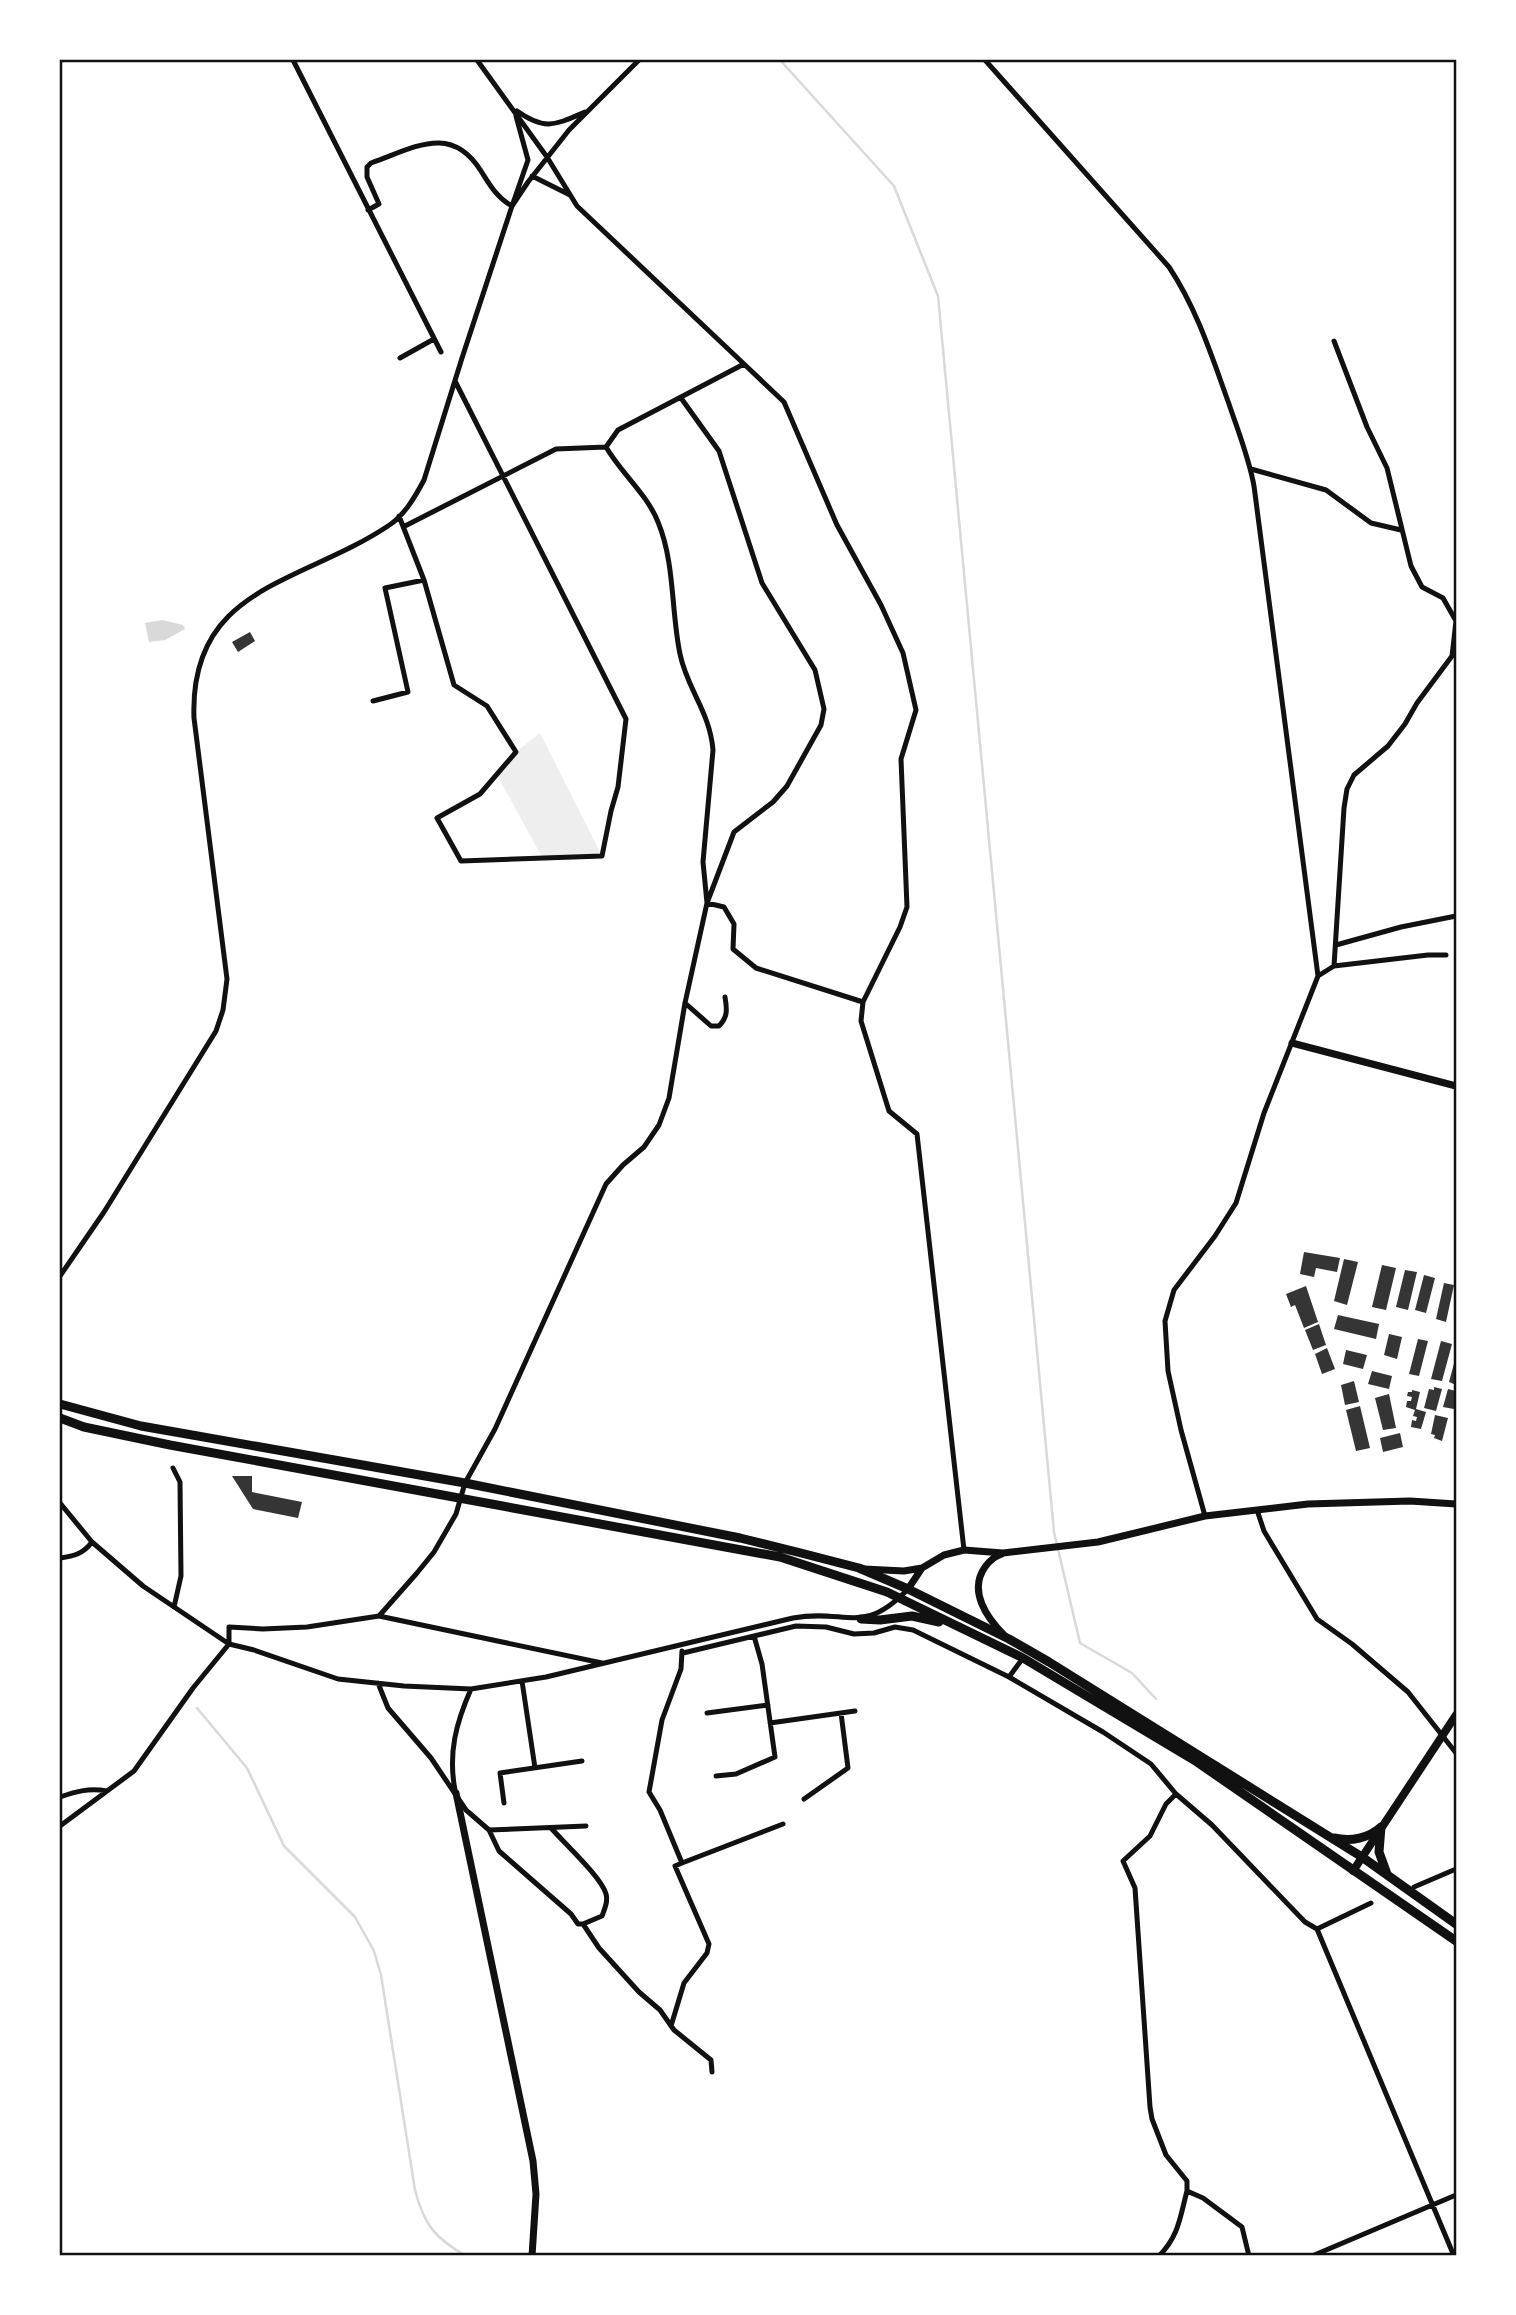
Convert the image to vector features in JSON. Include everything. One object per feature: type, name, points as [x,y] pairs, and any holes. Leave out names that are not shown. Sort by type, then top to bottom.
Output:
[{"type":"main road","points":[[60,1404],[141,1426],[465,1483],[740,1538],[859,1568],[1009,1639],[1362,1857],[1457,1924]]},
{"type":"main road","points":[[60,1418],[84,1427],[134,1438],[780,1557],[832,1572],[900,1598],[1023,1658],[1197,1762],[1457,1941]]},
{"type":"main road","points":[[861,1619],[880,1620],[912,1616],[948,1623]]},
{"type":"main road","points":[[1353,1871],[1457,1715]]},
{"type":"main road","points":[[1328,1836],[1355,1839],[1373,1834],[1381,1827]]},
{"type":"main road","points":[[1381,1827],[1379,1852],[1388,1875]]},
{"type":"street","points":[[293,60],[441,352]]},
{"type":"street","points":[[477,60],[547,157],[577,206],[785,402],[836,525],[881,605],[903,653],[916,710],[901,759],[907,907],[863,1002],[861,1021],[890,1111],[917,1134],[964,1550]]},
{"type":"street","points":[[512,206],[532,176],[587,111],[639,60]]},
{"type":"street","points":[[985,60],[1169,267],[1197,318],[1251,468],[1318,976],[1264,1113],[1236,1203],[1174,1290],[1165,1321],[1168,1371],[1205,1516]]},
{"type":"street","points":[[513,108],[538,124],[555,125],[587,111]]},
{"type":"street","points":[[60,1276],[104,1212],[216,1031],[223,1010],[227,979],[194,718],[193,695],[201,655],[219,624],[244,602],[389,526],[424,480],[528,160],[513,108]]},
{"type":"street","points":[[368,210],[379,204],[367,177],[367,167],[371,163],[421,145],[445,141],[471,155],[500,200],[512,206]]},
{"type":"street","points":[[532,176],[571,196]]},
{"type":"street","points":[[400,358],[434,339]]},
{"type":"street","points":[[1334,341],[1367,427],[1387,468],[1411,566],[1422,587],[1443,598],[1456,621],[1452,656],[1388,746],[1354,775],[1348,789],[1344,808],[1335,966]]},
{"type":"street","points":[[606,447],[618,430],[744,364]]},
{"type":"street","points":[[399,516],[424,580],[454,685],[487,706],[516,752],[480,794],[437,818],[461,861],[603,856],[618,787],[626,719],[456,381]]},
{"type":"street","points":[[379,1616],[434,1552],[456,1514],[465,1483],[495,1429],[606,1184],[644,1147],[659,1125],[669,1098],[685,1003],[707,903],[734,832],[773,802],[787,786],[821,725],[824,709],[816,670],[762,583],[719,451],[681,398]]},
{"type":"street","points":[[405,526],[556,449],[606,447]]},
{"type":"street","points":[[606,447],[616,465],[658,520],[666,550],[680,657],[712,733],[713,750],[703,862],[707,903]]},
{"type":"street","points":[[1251,468],[1326,490],[1371,523],[1401,530]]},
{"type":"street","points":[[373,701],[408,692],[385,589],[424,580]]},
{"type":"street","points":[[707,903],[724,907],[734,924],[733,949],[756,968],[863,1002]]},
{"type":"street","points":[[1336,945],[1401,927],[1457,916]]},
{"type":"street","points":[[1318,976],[1335,966],[1446,955]]},
{"type":"street","points":[[685,1003],[711,1026],[719,1026],[725,1020],[725,997]]},
{"type":"street","points":[[1292,1043],[1457,1086]]},
{"type":"street","points":[[173,1468],[180,1482],[181,1576],[174,1607]]},
{"type":"street","points":[[859,1568],[904,1571],[922,1568],[944,1555],[964,1550],[1003,1553],[1098,1542],[1205,1516],[1308,1504],[1410,1501],[1457,1504]]},
{"type":"street","points":[[60,1503],[92,1542],[143,1586],[229,1644],[338,1679],[378,1683],[471,1689],[523,1681],[814,1614],[861,1619],[878,1614],[900,1598],[922,1568]]},
{"type":"street","points":[[1257,1510],[1270,1541],[1317,1619],[1352,1644],[1408,1692],[1457,1753]]},
{"type":"street","points":[[60,1558],[76,1556],[92,1542]]},
{"type":"street","points":[[1003,1553],[993,1558],[985,1567],[978,1586],[984,1610],[995,1626],[1009,1639]]},
{"type":"street","points":[[60,1826],[134,1771],[193,1688],[229,1644],[229,1627],[307,1627],[379,1616],[603,1663]]},
{"type":"street","points":[[683,1653],[796,1626],[810,1625],[863,1635],[902,1627],[1009,1677],[1103,1732],[1151,1764],[1176,1794],[1212,1825],[1305,1922],[1317,1929],[1454,2256]]},
{"type":"street","points":[[716,1776],[736,1774],[775,1757],[762,1664],[754,1636]]},
{"type":"street","points":[[681,1644],[681,1669],[662,1720],[649,1792],[660,1810],[682,1863]]},
{"type":"street","points":[[1009,1677],[1023,1658]]},
{"type":"street","points":[[523,1681],[535,1768]]},
{"type":"street","points":[[378,1683],[388,1708],[412,1734],[466,1810],[489,1830],[499,1851],[571,1914],[578,1924],[602,1916],[607,1900],[598,1878],[552,1829]]},
{"type":"street","points":[[471,1689],[455,1730],[452,1769],[533,2161],[536,2193],[532,2256]]},
{"type":"street","points":[[707,1713],[768,1705]]},
{"type":"street","points":[[770,1723],[855,1711]]},
{"type":"street","points":[[804,1799],[848,1768],[841,1713]]},
{"type":"street","points":[[504,1803],[500,1773],[582,1761]]},
{"type":"street","points":[[60,1797],[92,1788],[107,1791]]},
{"type":"street","points":[[1159,2256],[1177,2232],[1187,2181],[1166,2155],[1152,2119],[1135,1888],[1123,1861],[1150,1836],[1166,1804],[1176,1794]]},
{"type":"street","points":[[671,2026],[684,1983],[707,1953],[709,1944],[676,1866],[783,1824]]},
{"type":"street","points":[[489,1830],[586,1826]]},
{"type":"street","points":[[1414,1887],[1457,1869]]},
{"type":"street","points":[[1317,1929],[1371,1903]]},
{"type":"street","points":[[583,1924],[598,1948],[639,1992],[660,2010],[671,2026],[711,2060],[712,2072]]},
{"type":"street","points":[[1186,2191],[1203,2198],[1242,2227],[1248,2256]]},
{"type":"street","points":[[1312,2256],[1457,2195]]},
{"type":"shaded area","points":[[162,620],[183,625],[185,629],[165,640],[149,642],[145,623]]},
{"type":"shaded area","points":[[540,733],[602,856],[542,857],[497,775],[516,752]]},
{"type":"building","points":[[250,632],[255,641],[238,652],[232,642]]},
{"type":"building","points":[[1304,1252],[1340,1258],[1337,1272],[1316,1268],[1314,1277],[1300,1274]]},
{"type":"building","points":[[1344,1259],[1358,1262],[1347,1305],[1334,1301]]},
{"type":"building","points":[[1382,1265],[1396,1268],[1386,1310],[1372,1307]]},
{"type":"building","points":[[1405,1270],[1417,1272],[1408,1310],[1396,1307]]},
{"type":"building","points":[[1424,1275],[1435,1278],[1426,1313],[1415,1310]]},
{"type":"building","points":[[1444,1283],[1454,1285],[1446,1322],[1436,1319]]},
{"type":"building","points":[[1306,1286],[1318,1322],[1304,1328],[1295,1305],[1291,1307],[1286,1294]]},
{"type":"building","points":[[1338,1315],[1379,1324],[1376,1339],[1334,1329]]},
{"type":"building","points":[[1319,1324],[1326,1345],[1313,1350],[1305,1330]]},
{"type":"building","points":[[1389,1334],[1402,1337],[1397,1359],[1384,1355]]},
{"type":"building","points":[[1418,1339],[1428,1341],[1419,1376],[1409,1374]]},
{"type":"building","points":[[1441,1341],[1452,1344],[1442,1381],[1431,1379]]},
{"type":"building","points":[[1327,1348],[1335,1369],[1322,1374],[1315,1354]]},
{"type":"building","points":[[1346,1350],[1367,1355],[1363,1369],[1343,1364]]},
{"type":"building","points":[[1456,1356],[1456,1385],[1449,1382]]},
{"type":"building","points":[[1372,1371],[1392,1376],[1389,1389],[1368,1384]]},
{"type":"building","points":[[1354,1381],[1359,1402],[1345,1405],[1341,1385]]},
{"type":"building","points":[[1434,1387],[1442,1389],[1436,1411],[1424,1408],[1429,1389],[1434,1390]]},
{"type":"building","points":[[1448,1389],[1456,1391],[1454,1409],[1443,1407]]},
{"type":"building","points":[[1408,1392],[1420,1392],[1416,1409],[1426,1412],[1421,1429],[1411,1427],[1412,1420],[1416,1421],[1417,1417],[1413,1416],[1415,1410],[1406,1407],[1407,1401],[1411,1401],[1412,1397],[1407,1396]]},
{"type":"building","points":[[1389,1394],[1396,1428],[1383,1430],[1375,1398]]},
{"type":"building","points":[[1360,1406],[1370,1448],[1356,1451],[1346,1410]]},
{"type":"building","points":[[1435,1415],[1448,1418],[1442,1441],[1431,1434]]},
{"type":"building","points":[[1400,1433],[1403,1447],[1383,1452],[1380,1438]]},
{"type":"building","points":[[232,1476],[252,1476],[252,1492],[302,1502],[298,1518],[253,1509]]},
{"type":"waterway","points":[[780,60],[894,186],[938,296],[1054,1532],[1080,1643],[1132,1673],[1156,1699]]},
{"type":"waterway","points":[[197,1708],[247,1768],[284,1846],[355,1917],[374,1951],[381,1975],[415,2190],[422,2213],[432,2229],[446,2243],[466,2256]]}]
